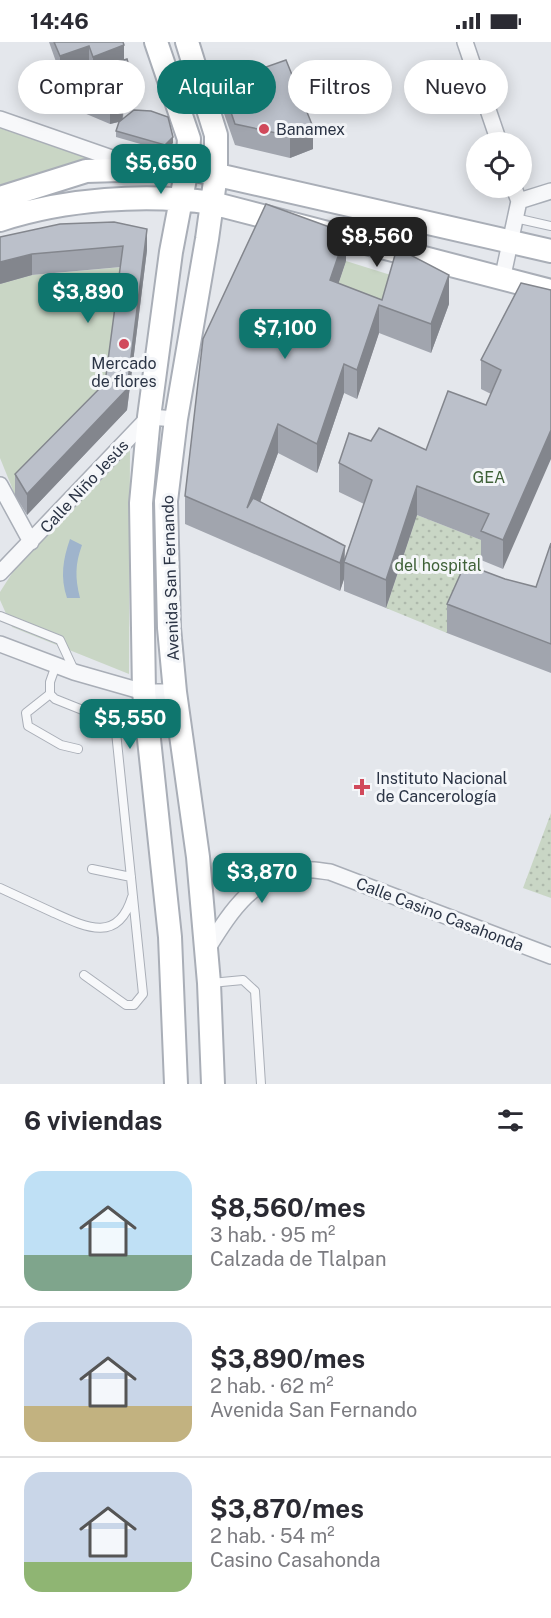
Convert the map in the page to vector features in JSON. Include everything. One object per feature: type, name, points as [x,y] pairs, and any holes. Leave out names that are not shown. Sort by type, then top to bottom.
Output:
[{"type":"main road","name":"Avenida San Fernando","points":[[156,42],[189,139],[149,417],[141,503],[144,692],[170,937],[176,1077]]},
{"type":"main road","name":"Avenida San Fernando","points":[[187,42],[216,135],[216,174],[176,419],[166,501],[169,628],[175,692],[198,857],[209,983],[213,1082]]},
{"type":"main road","points":[[0,198],[86,171],[186,168],[551,251]]},
{"type":"main road","points":[[0,220],[50,207],[109,201],[181,199],[212,204],[551,291]]},
{"type":"main road","points":[[149,741],[155,747],[169,748],[181,730]]},
{"type":"main road","points":[[176,1077],[213,1082]]},
{"type":"street","points":[[465,42],[496,132]]},
{"type":"street","points":[[0,119],[140,168]]},
{"type":"street","points":[[532,193],[551,191]]},
{"type":"street","points":[[502,280],[511,242],[516,198]]},
{"type":"street","points":[[149,417],[176,419]]},
{"type":"street","name":"Calle Niño Jesús","points":[[0,573],[149,417]]},
{"type":"street","points":[[0,485],[32,542]]},
{"type":"street","points":[[3,641],[74,672],[144,692],[175,692]]},
{"type":"street","name":"Calle Casino Casahonda","points":[[206,951],[229,914],[258,884],[281,874],[304,869],[330,872],[551,957]]},
{"type":"lane","points":[[515,218],[551,226]]},
{"type":"lane","points":[[0,616],[60,640],[74,672]]},
{"type":"lane","points":[[56,665],[50,694],[26,713],[28,726],[61,745],[78,749]]},
{"type":"lane","points":[[50,694],[55,699],[105,719],[116,732],[143,994],[134,1005],[126,1005],[84,975]]},
{"type":"lane","points":[[92,869],[131,877]]},
{"type":"lane","points":[[0,888],[84,927],[102,929],[113,926],[122,918],[133,892]]},
{"type":"lane","points":[[209,983],[243,980],[255,991],[261,1084]]},
{"type":"green space","points":[[0,128],[93,160],[0,194]]},
{"type":"green space","points":[[346,261],[397,277],[381,328],[330,309]]},
{"type":"green space","points":[[123,267],[105,404],[15,495],[0,458],[0,284],[32,275]]},
{"type":"green space","points":[[130,447],[129,674],[12,627],[0,600],[0,592],[16,567]]},
{"type":"green space","name":"del hospital","points":[[417,515],[489,543],[447,633],[386,608]]},
{"type":"green space","points":[[551,813],[551,898],[523,888]]},
{"type":"water","points":[[70,539],[82,545],[76,571],[80,598],[67,598],[64,583],[64,561]]},
{"type":"building","points":[[54,42],[123,42],[124,45],[93,57],[89,46],[60,56]]},
{"type":"building","points":[[286,60],[288,65],[288,114],[308,114],[313,127],[290,136],[235,124],[232,114],[276,114],[276,64]]},
{"type":"building","points":[[145,111],[151,111],[168,117],[173,137],[165,145],[116,131],[119,122],[129,114],[145,114]]},
{"type":"building","points":[[266,204],[346,233],[330,280],[382,300],[397,248],[449,275],[431,324],[379,305],[357,370],[344,364],[317,444],[278,424],[247,508],[253,498],[345,546],[340,563],[185,496],[203,339]]},
{"type":"building","points":[[114,222],[147,229],[127,389],[27,494],[15,474],[105,383],[123,246],[32,254],[0,262],[0,237],[60,224]]},
{"type":"building","points":[[521,283],[551,290],[551,430],[503,540],[481,531],[489,514],[417,486],[386,580],[344,562],[372,480],[339,463],[349,433],[371,441],[379,428],[426,450],[448,391],[486,405],[501,370],[481,360]]},
{"type":"building","points":[[551,543],[551,644],[447,604],[465,564],[505,579],[536,587]]},
{"type":"place","name":"Banamex","points":[[264,129]]},
{"type":"place","name":"Mercado de flores","points":[[124,344]]},
{"type":"place","name":"Instituto Nacional de Cancerología","points":[[362,787]]},
{"type":"park label","name":"GEA","points":[[489,477]]}]
